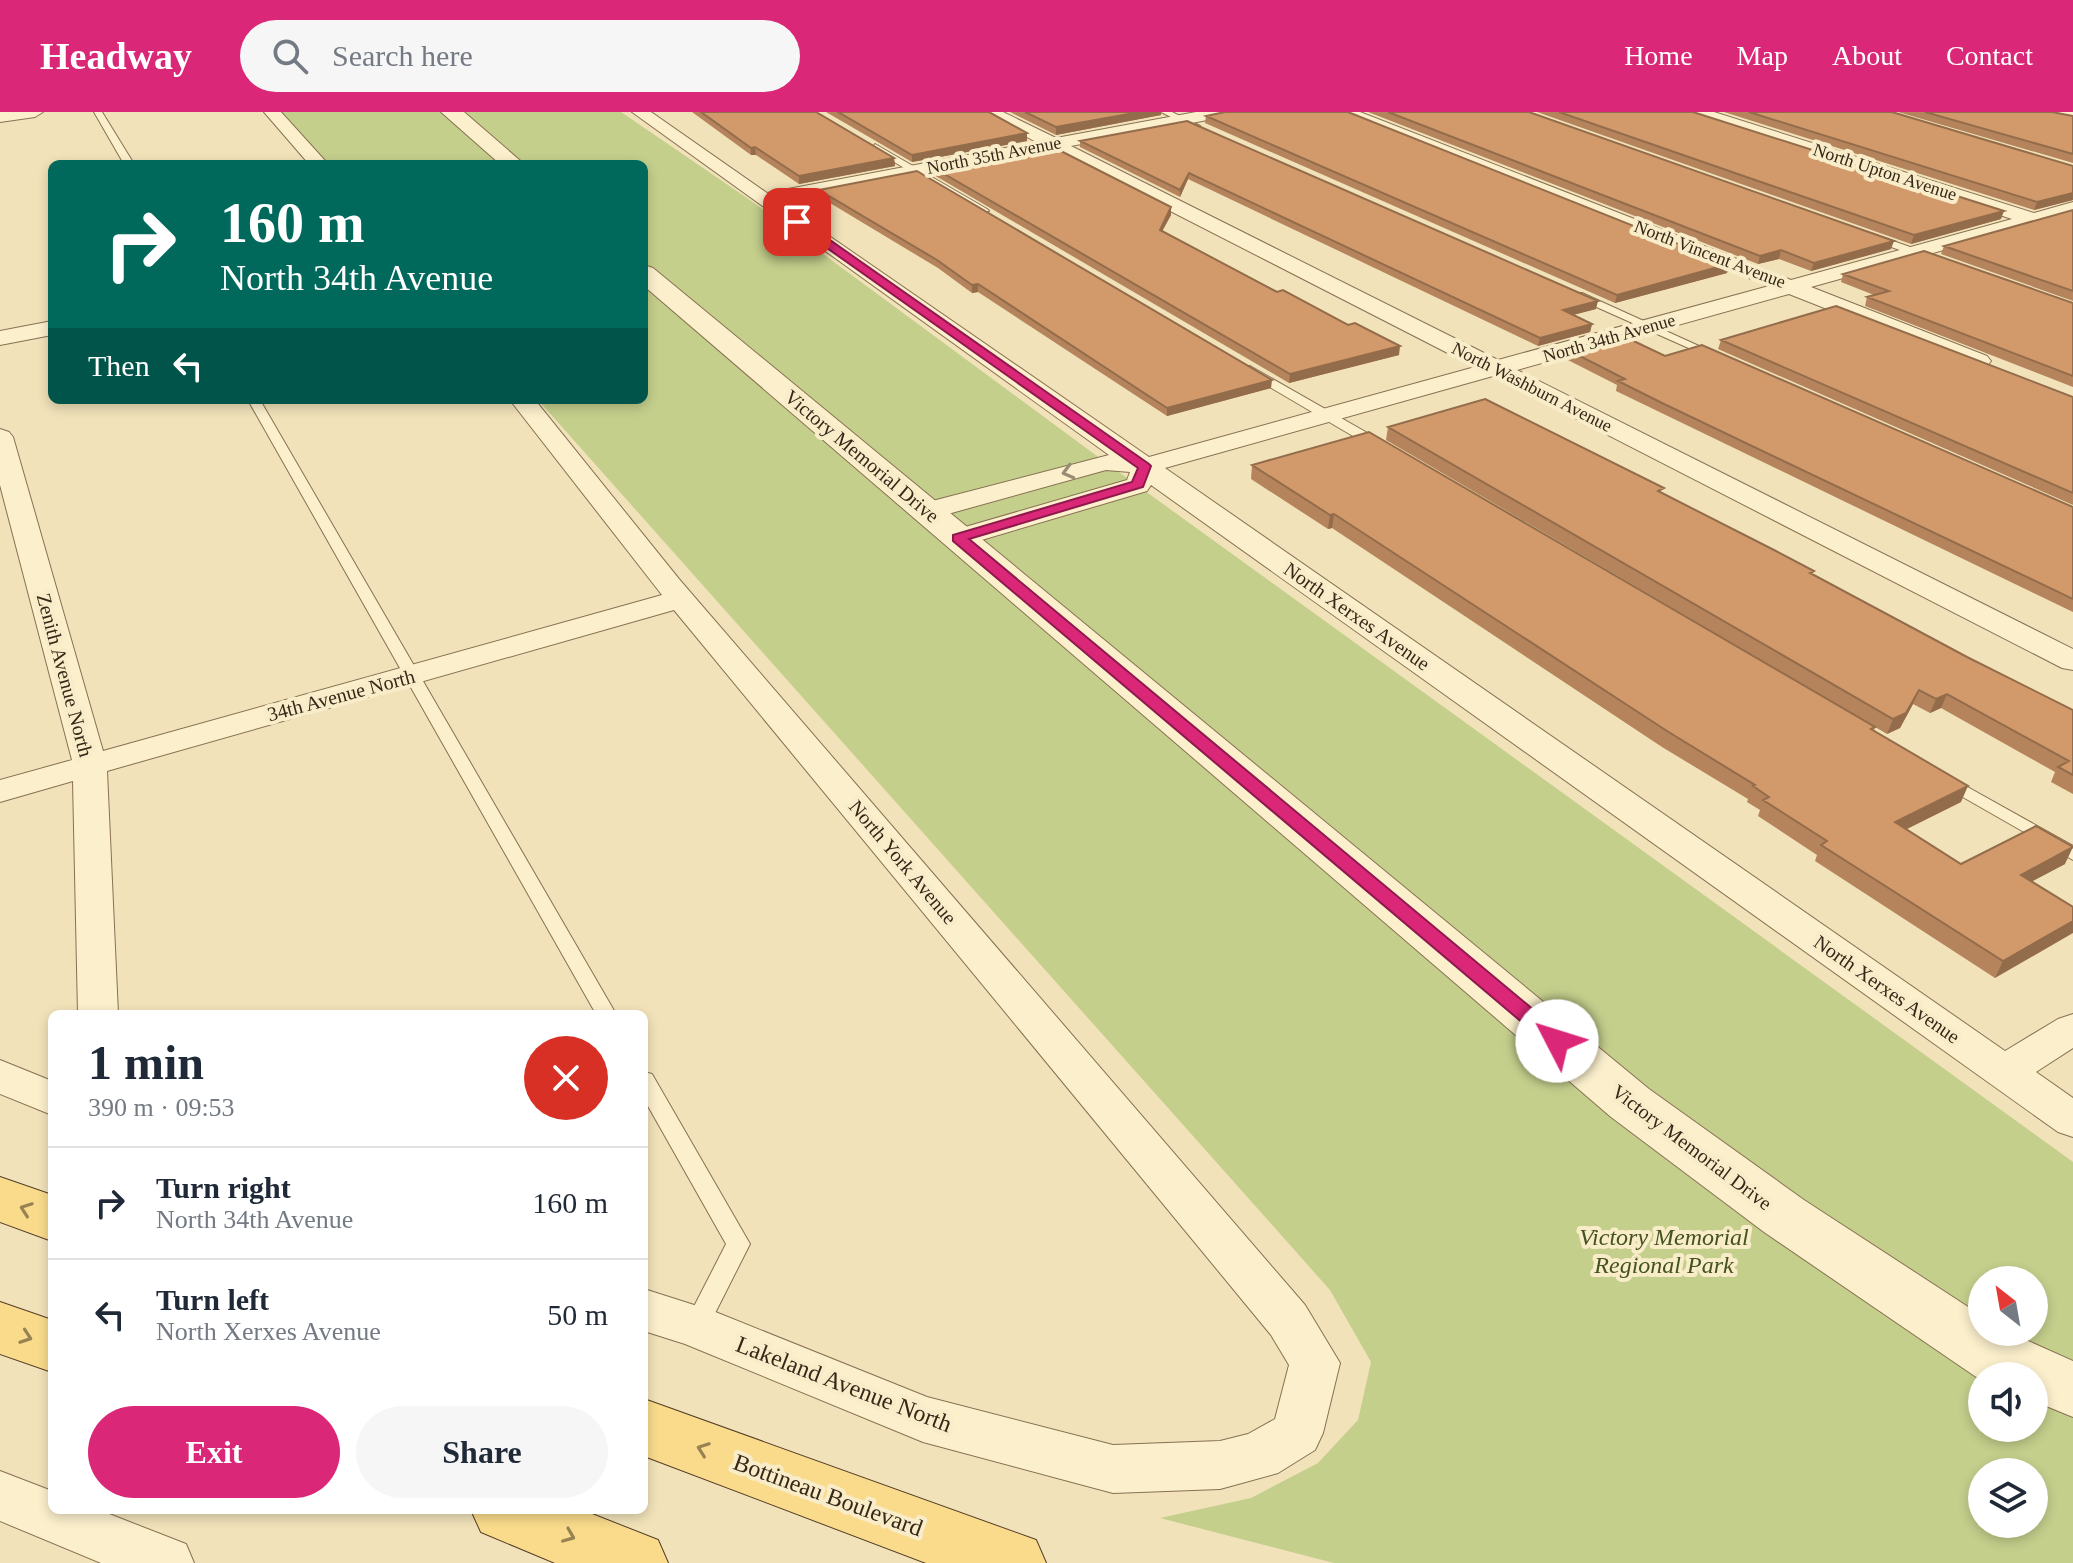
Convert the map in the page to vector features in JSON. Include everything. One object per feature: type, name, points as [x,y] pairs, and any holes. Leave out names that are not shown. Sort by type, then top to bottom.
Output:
[{"type":"main road","points":[[0,1199],[48,1217]]},
{"type":"main road","points":[[0,1328],[48,1345]]},
{"type":"main road","name":"Bottineau Boulevard","points":[[648,1428],[1012,1563]]},
{"type":"main road","points":[[514,1514],[634,1563]]},
{"type":"street","points":[[0,117],[35,112]]},
{"type":"street","points":[[272,112],[315,160]]},
{"type":"street","points":[[451,112],[508,160]]},
{"type":"street","name":"North Xerxes Avenue","points":[[640,112],[2073,1120]]},
{"type":"street","name":"North Washburn Avenue","points":[[990,112],[2073,661]]},
{"type":"street","name":"North 35th Avenue","points":[[764,199],[1053,144],[1173,116],[1223,112]]},
{"type":"street","name":"North Vincent Avenue","points":[[1345,112],[2001,370]]},
{"type":"street","name":"North Upton Avenue","points":[[1697,112],[2033,219]]},
{"type":"street","points":[[2054,112],[2073,117]]},
{"type":"street","name":"North 34th Avenue","points":[[943,524],[1105,462],[1145,466],[2033,219],[2068,218]]},
{"type":"street","name":"Victory Memorial Drive","points":[[648,276],[1630,1103],[1857,1266],[2005,1362]]},
{"type":"street","points":[[0,338],[48,329]]},
{"type":"street","name":"North York Avenue","points":[[525,404],[682,599],[1288,1320]]},
{"type":"street","name":"Zenith Avenue North","points":[[0,437],[90,764],[98,1010]]},
{"type":"street","name":"North 34th Avenue","points":[[943,524],[1138,485],[1145,466]]},
{"type":"street","name":"34th Avenue North","points":[[0,791],[682,599]]},
{"type":"street","points":[[2004,1071],[2073,1029]]},
{"type":"street","points":[[0,1076],[48,1097]]},
{"type":"street","name":"Lakeland Avenue North","points":[[648,1311],[696,1326],[923,1419],[1113,1469],[1220,1465],[1259,1456],[1297,1433],[1315,1363],[1288,1320]]},
{"type":"street","name":"Victory Memorial Drive","points":[[2048,1380],[2073,1390]]},
{"type":"street","points":[[2048,1393],[2073,1412]]},
{"type":"street","points":[[0,1496],[166,1563]]},
{"type":"lane","points":[[98,112],[127,160]]},
{"type":"lane","points":[[1173,116],[1211,132]]},
{"type":"lane","points":[[865,141],[994,217]]},
{"type":"lane","points":[[1859,232],[1944,262]]},
{"type":"lane","points":[[1567,290],[1721,359]]},
{"type":"lane","points":[[1240,363],[1399,457]]},
{"type":"lane","points":[[256,404],[604,1010]]},
{"type":"lane","points":[[1935,773],[2073,854]]},
{"type":"lane","points":[[648,1087],[738,1244],[696,1326]]},
{"type":"green space","name":"Victory Memorial Regional Park","points":[[281,112],[621,112],[750,200],[1105,462],[2073,1162],[2073,1563],[1334,1563],[1160,1518],[1251,1498],[1318,1463],[1358,1420],[1371,1362],[1330,1290],[542,404],[648,404],[648,160],[324,160]]},
{"type":"building","points":[[701,112],[816,112],[894,158],[799,176],[755,147],[751,148]]},
{"type":"building","points":[[838,112],[989,112],[1027,133],[912,155]]},
{"type":"building","points":[[1025,112],[1140,112],[1056,127]]},
{"type":"building","points":[[1225,112],[1348,112],[1729,264],[1617,295],[1206,116]]},
{"type":"building","points":[[1388,112],[1529,112],[1894,241],[1814,263],[1781,250],[1760,256]]},
{"type":"building","points":[[1559,112],[1693,112],[2004,211],[1914,235]]},
{"type":"building","points":[[1749,112],[1892,112],[2073,166],[2073,193],[2037,202]]},
{"type":"building","points":[[1925,112],[2052,112],[2073,116],[2073,154]]},
{"type":"building","points":[[1187,121],[1598,301],[1563,310],[1592,324],[1540,338],[1189,173],[1180,190],[1080,141]]},
{"type":"building","points":[[1051,146],[1171,207],[1160,230],[1277,292],[1283,290],[1348,325],[1355,323],[1400,346],[1290,374],[934,168]]},
{"type":"building","points":[[917,171],[1272,380],[1167,408],[978,284],[972,285],[937,260],[819,190]]},
{"type":"building","points":[[2073,210],[2073,291],[1944,246]]},
{"type":"building","points":[[1924,251],[2073,303],[2073,376],[1867,297],[1889,291],[1843,274]]},
{"type":"building","points":[[1836,306],[2073,397],[2073,493],[1721,340]]},
{"type":"building","points":[[1621,335],[1665,356],[1702,345],[2073,507],[2073,599],[1662,403],[1618,381],[1625,379],[1568,350]]},
{"type":"building","points":[[1485,399],[1664,488],[1658,491],[1814,571],[1810,573],[1967,657],[2073,710],[2073,775],[2058,767],[2069,761],[1947,694],[1936,699],[1919,690],[1906,713],[1893,719],[1388,427]]},
{"type":"building","points":[[1369,432],[1875,727],[1871,729],[1968,786],[1895,822],[1961,864],[2036,826],[2073,847],[2021,875],[2073,907],[2073,921],[2003,961],[1821,845],[1827,841],[1763,800],[1769,797],[1755,785],[1334,514],[1330,515],[1252,465]]},
{"type":"route","points":[[797,222],[1145,466],[1138,485],[958,538],[1557,1041]]}]
